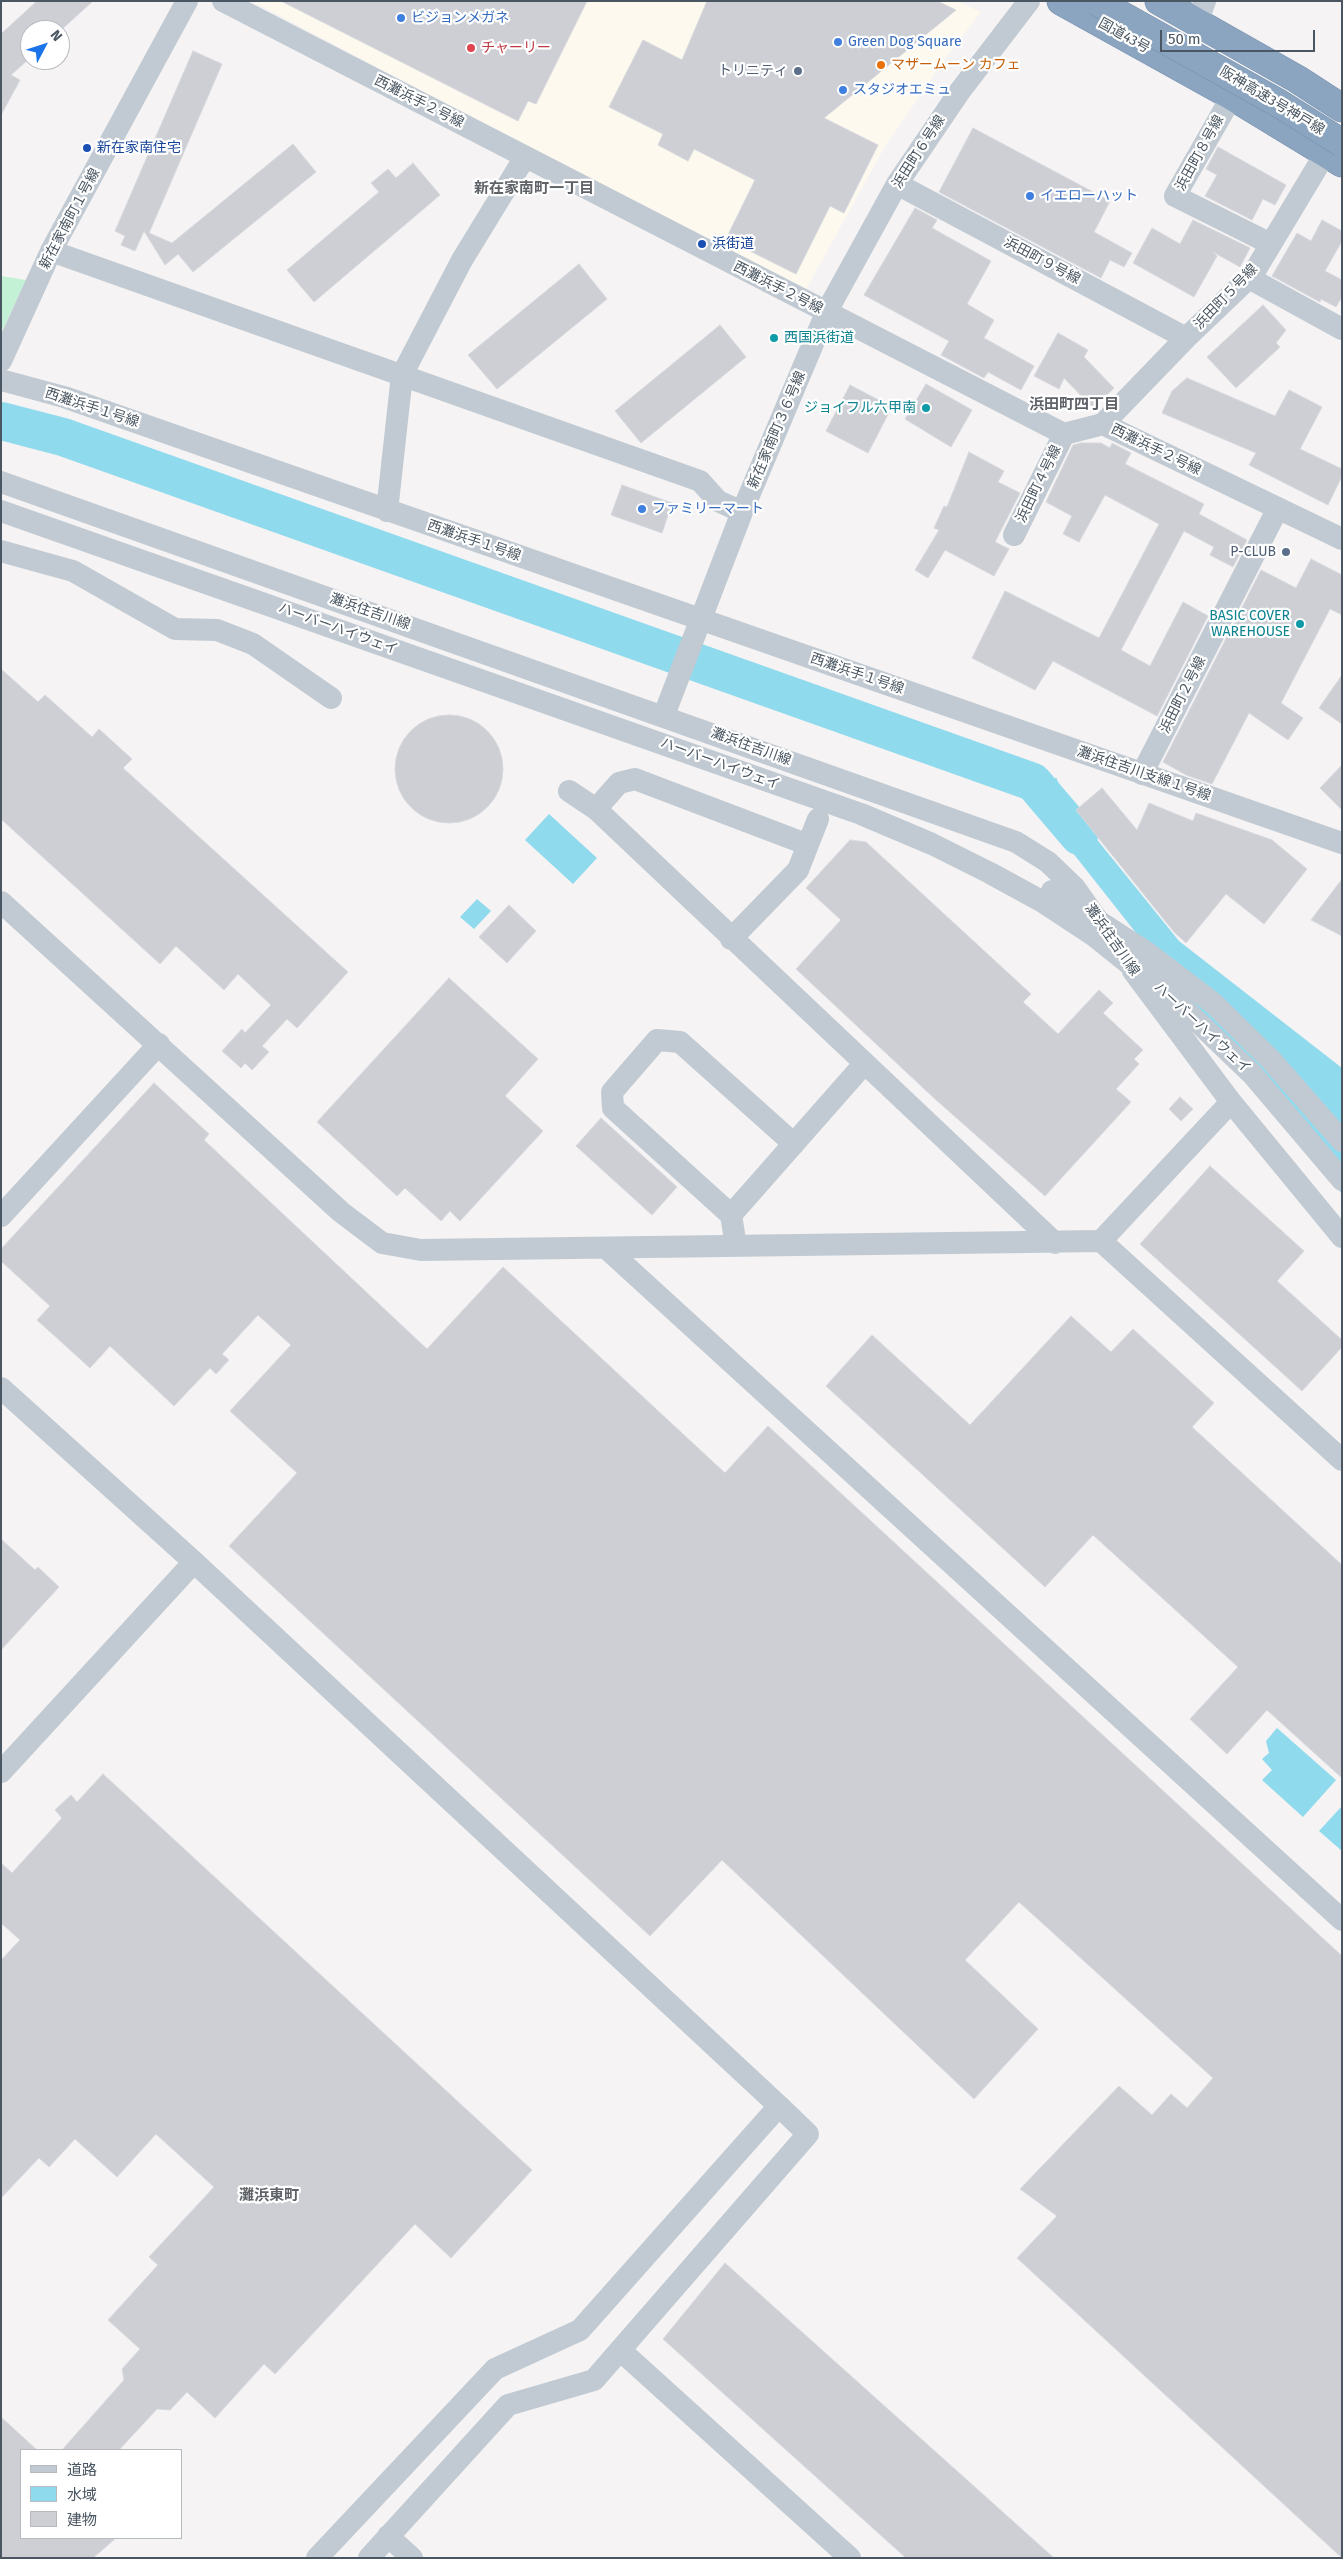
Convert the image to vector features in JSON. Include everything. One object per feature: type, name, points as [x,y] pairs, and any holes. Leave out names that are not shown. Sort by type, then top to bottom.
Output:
[{"type":"highway","name":"国道43号","points":[[1061,1],[1336,153]]},
{"type":"highway","name":"阪神高速3号神戸線","points":[[1096,1],[1280,104],[1336,153]]},
{"type":"highway","points":[[1159,1],[1297,79],[1342,108]]},
{"type":"highway","points":[[1199,4],[1342,89]]},
{"type":"street","name":"新在家南町１号線","points":[[1,360],[51,251],[187,1]]},
{"type":"street","name":"西灘浜手２号線","points":[[223,1],[1064,434],[1103,424],[1342,539]]},
{"type":"street","name":"浜田町６号線","points":[[826,313],[897,184],[960,90],[1029,1]]},
{"type":"street","name":"浜田町８号線","points":[[1232,96],[1176,196],[1271,244]]},
{"type":"street","name":"浜田町５号線","points":[[1103,424],[1186,338],[1249,278],[1336,153],[1342,128]]},
{"type":"street","points":[[387,511],[402,375],[462,260],[525,157]]},
{"type":"street","name":"浜田町９号線","points":[[897,184],[1186,338]]},
{"type":"street","points":[[51,251],[700,481],[718,501],[742,512]]},
{"type":"street","points":[[1249,278],[1342,330]]},
{"type":"street","name":"新在家南町３６号線","points":[[664,715],[689,645],[742,512],[826,313]]},
{"type":"street","name":"西灘浜手１号線","points":[[1,380],[64,397],[946,706]]},
{"type":"street","name":"浜田町４号線","points":[[1014,534],[1064,434]]},
{"type":"street","name":"灘浜住吉川線","points":[[1,482],[664,715],[1016,842],[1048,862],[1075,888],[1165,1016],[1231,1102],[1342,1237]]},
{"type":"street","name":"ハーバーハイウェイ","points":[[1,498],[864,802],[1010,868],[1103,922],[1181,977],[1241,1029],[1301,1092],[1342,1141]]},
{"type":"street","name":"浜田町２号線","points":[[1142,774],[1278,508]]},
{"type":"street","name":"ハーバーハイウェイ","points":[[1,511],[860,814],[932,844],[1043,902],[1093,935],[1179,1004],[1252,1074],[1342,1180]]},
{"type":"street","points":[[1,551],[73,571],[175,629],[217,630],[253,644],[331,698]]},
{"type":"street","name":"灘浜住吉川支線１号線","points":[[946,706],[1342,843]]},
{"type":"street","points":[[596,808],[619,784],[635,779],[806,844]]},
{"type":"street","points":[[569,791],[596,808],[732,939],[1055,1243]]},
{"type":"street","points":[[732,939],[798,870],[806,844],[818,819]]},
{"type":"street","points":[[1,902],[342,1212],[382,1243],[421,1250],[1101,1241],[1231,1102]]},
{"type":"street","points":[[736,1246],[731,1216],[613,1108],[612,1092],[658,1040],[680,1042],[794,1144]]},
{"type":"street","points":[[1,1216],[159,1044]]},
{"type":"street","points":[[731,1216],[864,1064]]},
{"type":"street","points":[[1101,1241],[1342,1460]]},
{"type":"street","points":[[606,1248],[1342,1920]]},
{"type":"street","points":[[1,1388],[194,1562],[808,2134],[594,2380],[508,2405],[369,2558]]},
{"type":"street","points":[[1,1772],[194,1562]]},
{"type":"street","points":[[317,2558],[495,2369],[580,2330],[779,2106]]},
{"type":"street","points":[[620,2350],[850,2558]]},
{"type":"street","points":[[388,2536],[412,2558]]},
{"type":"shaded area","points":[[252,1],[957,1],[981,12],[946,57],[883,150],[804,293]]},
{"type":"green space","points":[[1,276],[26,280],[1,333]]},
{"type":"water","points":[[1056,777],[1065,800],[1179,941],[1342,1068],[1342,1194],[1039,810]]},
{"type":"water","points":[[549,814],[597,858],[573,884],[525,840]]},
{"type":"water","points":[[477,899],[491,911],[474,929],[460,917]]},
{"type":"water","points":[[1277,1728],[1336,1780],[1303,1817],[1262,1780],[1272,1770],[1262,1759],[1269,1753],[1266,1741]]},
{"type":"water","points":[[1342,1806],[1342,1851],[1319,1831]]},
{"type":"building","points":[[37,1],[93,1],[70,22],[70,20],[20,20],[20,67],[11,75],[20,80],[1,115],[1,34]]},
{"type":"building","points":[[281,1],[587,1],[536,104],[528,101],[518,121]]},
{"type":"building","points":[[707,1],[937,1],[956,10],[824,118],[878,145],[844,213],[830,206],[796,274],[726,239],[755,180],[694,149],[688,161],[658,145],[663,134],[609,107],[643,40],[682,60]]},
{"type":"building","points":[[193,51],[222,64],[149,233],[172,243],[293,144],[316,172],[193,272],[178,254],[165,265],[144,231],[135,251],[121,245],[125,236],[115,231]]},
{"type":"building","points":[[973,128],[1110,201],[1094,232],[1132,253],[1124,267],[1110,260],[1101,278],[939,192]]},
{"type":"building","points":[[1218,147],[1286,185],[1275,205],[1263,199],[1252,220],[1205,196],[1217,175],[1206,169]]},
{"type":"building","points":[[413,163],[440,195],[314,302],[287,270],[379,192],[371,183],[388,169],[396,178]]},
{"type":"building","points":[[915,208],[937,220],[932,228],[991,261],[967,304],[994,320],[984,338],[1034,366],[1021,390],[988,372],[984,378],[941,355],[949,341],[864,295]]},
{"type":"building","points":[[1193,220],[1250,248],[1240,267],[1213,252],[1217,256],[1194,297],[1133,263],[1152,228],[1180,244]]},
{"type":"building","points":[[1322,220],[1342,231],[1342,241],[1325,271],[1342,280],[1342,297],[1336,307],[1321,299],[1320,302],[1272,276],[1297,233],[1311,241]]},
{"type":"building","points":[[579,264],[607,299],[497,389],[468,355]]},
{"type":"building","points":[[1263,305],[1286,330],[1276,343],[1280,347],[1236,388],[1207,357]]},
{"type":"building","points":[[720,325],[746,357],[641,443],[615,411]]},
{"type":"building","points":[[1058,333],[1088,350],[1084,357],[1114,388],[1093,408],[1064,378],[1059,389],[1034,376]]},
{"type":"building","points":[[1187,378],[1275,416],[1289,390],[1322,407],[1300,449],[1342,469],[1342,476],[1328,505],[1249,465],[1256,453],[1162,413],[1172,391]]},
{"type":"building","points":[[926,384],[972,410],[951,447],[905,419]]},
{"type":"building","points":[[850,385],[892,407],[868,453],[826,431]]},
{"type":"building","points":[[1101,443],[1110,448],[1112,443],[1131,453],[1125,464],[1204,504],[1199,514],[1247,540],[1233,567],[1210,555],[1214,547],[1184,531],[1121,650],[1150,666],[1183,602],[1208,616],[1157,716],[1053,661],[1035,690],[972,658],[1005,591],[1099,638],[1159,524],[1105,495],[1079,542],[1063,534],[1072,516],[1046,502],[1073,445]]},
{"type":"building","points":[[969,452],[1004,471],[998,482],[1020,493],[995,542],[1009,549],[994,576],[945,550],[928,578],[915,570],[939,530],[934,528],[944,506],[947,507]]},
{"type":"building","name":"ファミリーマート","points":[[622,485],[672,503],[662,533],[611,515]]},
{"type":"building","points":[[1311,559],[1342,575],[1342,615],[1330,609],[1281,703],[1303,718],[1288,740],[1249,713],[1212,784],[1186,775],[1163,762],[1261,570],[1296,588]]},
{"type":"building","points":[[1,669],[38,702],[45,695],[92,737],[99,729],[132,759],[123,768],[348,972],[297,1028],[287,1019],[262,1046],[269,1052],[252,1070],[245,1063],[241,1068],[222,1051],[242,1029],[245,1033],[271,1005],[238,974],[224,990],[176,946],[160,964],[1,819]]},
{"type":"building","points":[[1342,675],[1342,724],[1319,708]]},
{"type":"building","points":[[449,715],[470,719],[487,731],[499,748],[503,769],[499,790],[487,807],[470,819],[449,823],[428,819],[411,807],[399,790],[395,769],[399,748],[411,731],[428,719]]},
{"type":"building","points":[[1342,765],[1342,810],[1320,788]]},
{"type":"building","points":[[1102,788],[1137,830],[1149,803],[1193,821],[1196,813],[1272,840],[1307,869],[1264,924],[1226,894],[1186,943],[1174,932],[1076,810]]},
{"type":"building","points":[[850,840],[866,842],[1031,994],[1023,1002],[1058,1034],[1099,990],[1113,1003],[1103,1013],[1143,1050],[1134,1059],[1139,1064],[1116,1089],[1131,1102],[1045,1196],[935,1099],[796,969],[841,920],[806,888]]},
{"type":"building","points":[[1342,879],[1342,936],[1311,920]]},
{"type":"building","points":[[509,905],[536,931],[507,963],[479,937]]},
{"type":"building","points":[[449,978],[538,1059],[505,1096],[543,1131],[460,1221],[450,1211],[441,1221],[405,1188],[397,1196],[317,1122]]},
{"type":"building","points":[[154,1083],[209,1134],[204,1140],[427,1349],[503,1267],[725,1473],[768,1426],[1342,1956],[1342,2558],[1017,2258],[1057,2216],[1020,2189],[1119,2086],[1152,2115],[1171,2094],[1187,2108],[1213,2078],[1019,1902],[965,1960],[1038,2029],[974,2099],[722,1860],[650,1936],[229,1546],[297,1473],[230,1411],[291,1345],[258,1315],[222,1354],[229,1360],[216,1374],[210,1368],[174,1406],[110,1346],[90,1368],[37,1320],[50,1306],[1,1261],[1,1249]]},
{"type":"building","points":[[1180,1097],[1193,1109],[1181,1121],[1169,1109]]},
{"type":"building","points":[[601,1118],[677,1187],[652,1215],[576,1146]]},
{"type":"building","points":[[1210,1166],[1304,1251],[1277,1281],[1342,1340],[1342,1347],[1302,1391],[1140,1244]]},
{"type":"building","points":[[1071,1316],[1111,1352],[1133,1329],[1214,1403],[1192,1427],[1342,1565],[1342,1778],[1267,1710],[1227,1754],[1190,1719],[1238,1667],[1093,1535],[1045,1587],[826,1386],[872,1335],[970,1425]]},
{"type":"building","points":[[1,1539],[35,1570],[38,1567],[59,1587],[1,1650]]},
{"type":"building","points":[[103,1774],[532,2170],[451,2258],[415,2224],[275,2374],[264,2364],[215,2418],[187,2392],[170,2410],[157,2409],[120,2449],[63,2449],[124,2380],[122,2369],[140,2349],[108,2320],[158,2265],[149,2257],[214,2187],[156,2134],[117,2177],[75,2139],[49,2167],[39,2158],[1,2198],[1,1960],[20,1940],[1,1923],[1,1863],[12,1873],[62,1818],[55,1810],[71,1795],[77,1802]]},
{"type":"building","points":[[725,2263],[1054,2558],[906,2558],[663,2339]]},
{"type":"building","points":[[1,2417],[36,2449],[20,2449],[20,2539],[115,2539],[93,2558],[1,2558]]},
{"type":"waterway","points":[[1,421],[63,437],[1033,782],[1079,836]]},
{"type":"place","name":"ビジョンメガネ","points":[[401,18]]},
{"type":"place","name":"Green Dog Square","points":[[838,42]]},
{"type":"place","name":"チャーリー","points":[[471,48]]},
{"type":"place","name":"マザームーン カフェ","points":[[881,65]]},
{"type":"place","name":"トリニティ","points":[[798,71]]},
{"type":"place","name":"スタジオエミュ","points":[[843,90]]},
{"type":"place","name":"新在家南住宅","points":[[87,148]]},
{"type":"place","name":"イエローハット","points":[[1030,196]]},
{"type":"place","name":"浜街道","points":[[702,244]]},
{"type":"place","name":"西国浜街道","points":[[774,338]]},
{"type":"place","name":"ジョイフル六甲南","points":[[926,408]]},
{"type":"place","name":"ファミリーマート","points":[[642,509]]},
{"type":"place","name":"P-CLUB","points":[[1286,552]]},
{"type":"place","name":"BASIC COVER WAREHOUSE","points":[[1300,624]]},
{"type":"district","name":"新在家南町一丁目","points":[[534,189]]},
{"type":"district","name":"浜田町四丁目","points":[[1074,405]]},
{"type":"district","name":"灘浜東町","points":[[269,2196]]}]
